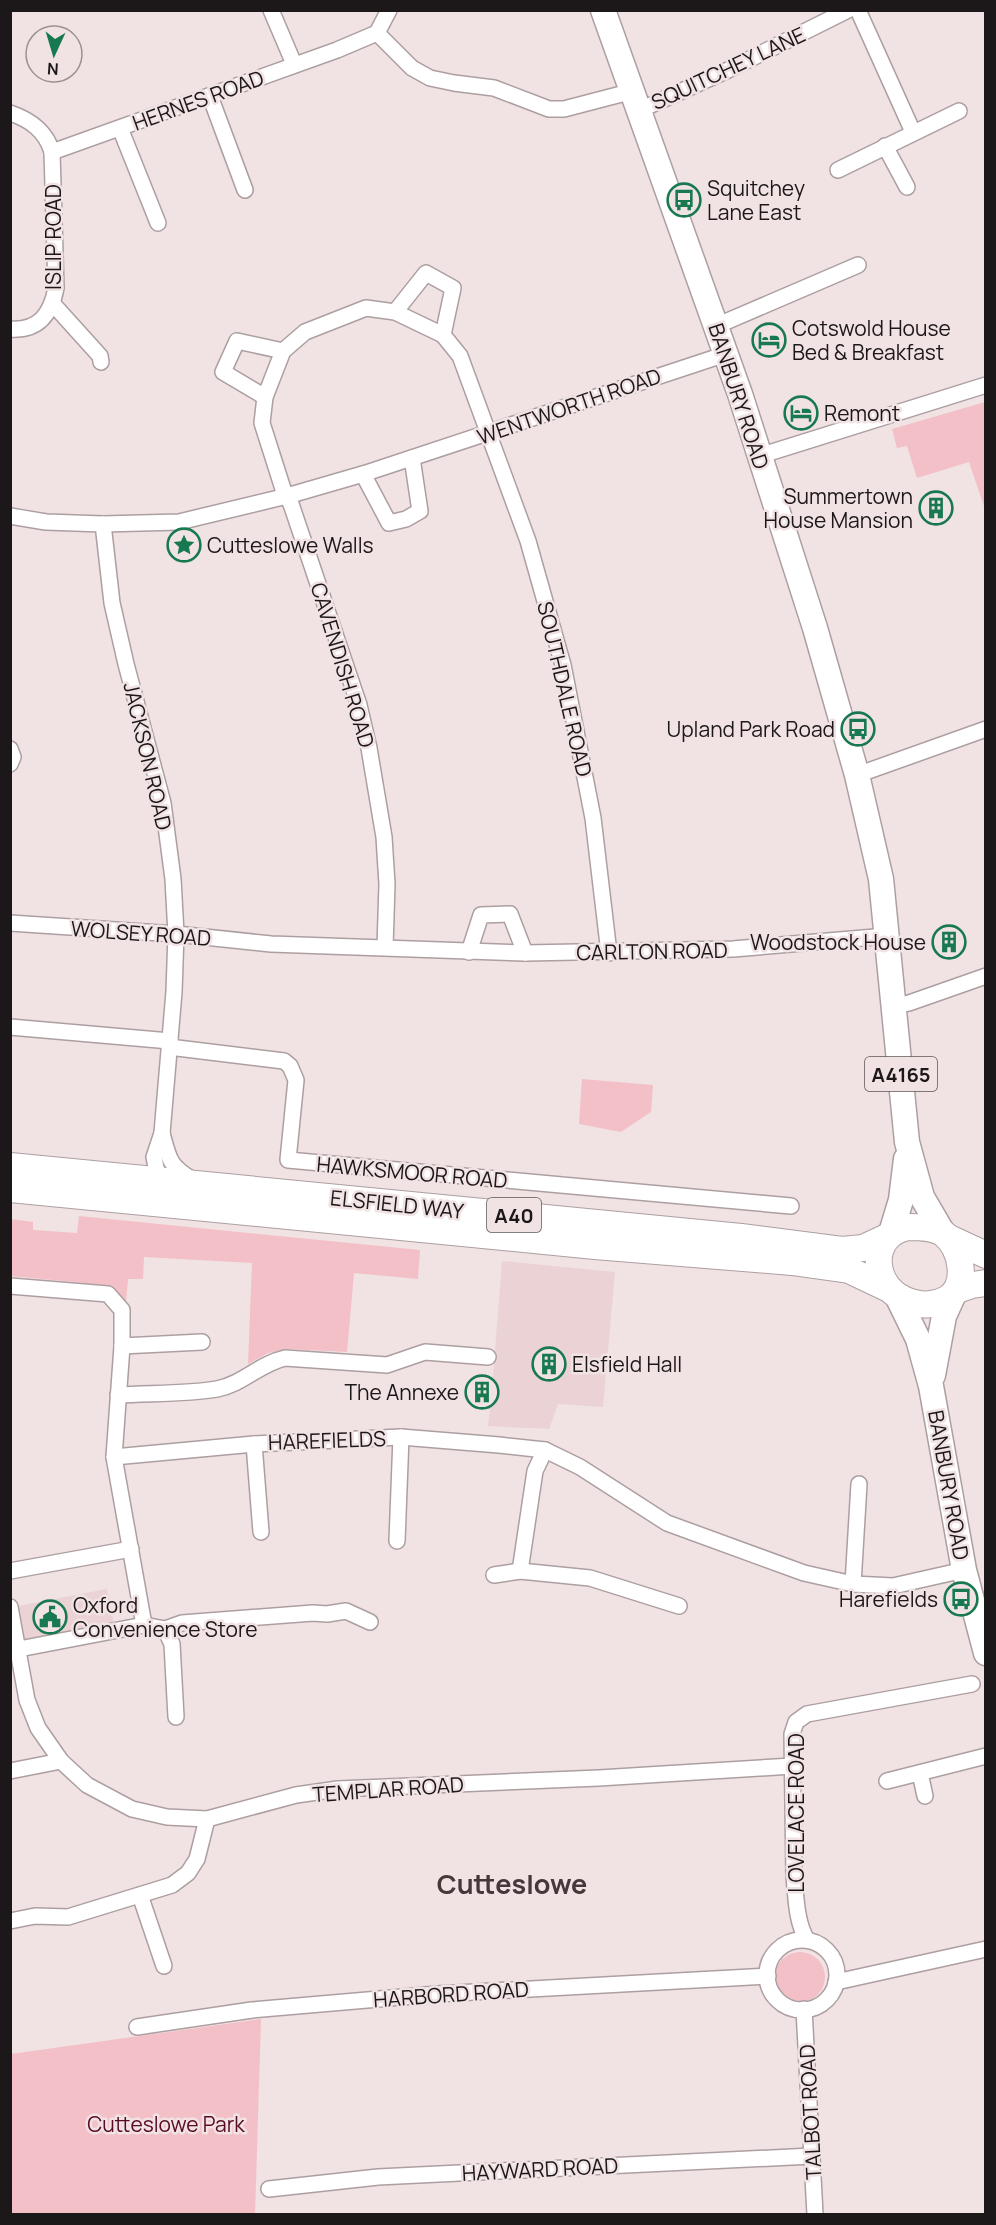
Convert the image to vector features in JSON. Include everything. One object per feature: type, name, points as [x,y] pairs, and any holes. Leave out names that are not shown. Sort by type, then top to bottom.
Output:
[{"type":"highway","name":"ELSFIELD WAY","points":[[10,1166],[741,1237],[825,1250],[863,1248],[890,1235]]},
{"type":"highway","name":"ELSFIELD WAY","points":[[10,1189],[803,1264],[849,1270],[892,1293]]},
{"type":"highway","points":[[986,1255],[933,1229],[908,1227],[890,1235],[882,1248],[879,1262],[879,1274],[892,1293],[913,1303],[930,1304],[945,1300],[972,1285],[986,1283]]},
{"type":"highway","points":[[945,1235],[955,1249],[960,1265],[960,1280],[956,1292]]},
{"type":"main road","name":"BANBURY ROAD","points":[[603,10],[740,394],[815,628],[857,775],[881,879],[907,1142],[922,1197],[945,1235]]},
{"type":"main road","name":"BANBURY ROAD","points":[[890,1235],[902,1200],[907,1142]]},
{"type":"main road","name":"BANBURY ROAD","points":[[931,1386],[942,1324],[956,1292]]},
{"type":"main road","name":"BANBURY ROAD","points":[[892,1293],[918,1339],[931,1386],[964,1570],[986,1653]]},
{"type":"street","points":[[271,10],[294,64]]},
{"type":"street","points":[[377,33],[390,10]]},
{"type":"street","name":"SQUITCHEY LANE","points":[[377,33],[412,68],[430,78],[494,88],[549,110],[636,100],[728,70],[848,10]]},
{"type":"street","points":[[858,10],[913,132]]},
{"type":"street","name":"HERNES ROAD","points":[[52,152],[337,50],[377,33]]},
{"type":"street","points":[[210,96],[244,190]]},
{"type":"street","points":[[838,170],[959,111]]},
{"type":"street","points":[[10,113],[25,118],[39,128],[48,140],[52,152]]},
{"type":"street","points":[[120,128],[158,223]]},
{"type":"street","points":[[885,146],[907,187]]},
{"type":"street","name":"ISLIP ROAD","points":[[10,329],[24,330],[44,318],[53,304],[56,288],[52,152]]},
{"type":"street","points":[[716,326],[858,265]]},
{"type":"street","points":[[265,397],[223,372],[237,341],[283,351],[305,332],[366,308],[395,312],[443,335],[453,288],[426,273],[395,312]]},
{"type":"street","points":[[53,304],[100,356],[101,362]]},
{"type":"street","name":"SOUTHDALE ROAD","points":[[443,335],[460,356],[528,541],[566,676],[592,818],[609,953]]},
{"type":"street","name":"CAVENDISH ROAD","points":[[283,351],[265,397],[262,423],[359,705],[369,748],[384,837],[387,884],[385,947]]},
{"type":"street","name":"WENTWORTH ROAD","points":[[10,516],[46,522],[103,524],[179,522],[287,496],[363,474],[726,354]]},
{"type":"street","points":[[759,456],[986,385]]},
{"type":"street","points":[[363,474],[389,523],[406,519],[420,511],[412,458]]},
{"type":"street","name":"JACKSON ROAD","points":[[103,524],[112,603],[163,803],[173,879],[176,934],[174,992],[162,1133],[154,1157],[161,1180],[169,1193],[181,1205]]},
{"type":"street","points":[[857,775],[986,729]]},
{"type":"street","points":[[10,749],[13,758],[10,764]]},
{"type":"street","points":[[469,952],[481,915],[510,914],[525,953]]},
{"type":"street","name":"WOLSEY ROAD","points":[[10,923],[176,934],[271,944]]},
{"type":"street","name":"CARLTON ROAD","points":[[271,944],[469,952],[609,953],[733,949],[887,936]]},
{"type":"street","points":[[894,1006],[986,976]]},
{"type":"street","points":[[10,1027],[169,1044]]},
{"type":"street","name":"HAWKSMOOR ROAD","points":[[169,1044],[284,1060],[290,1066],[296,1080],[288,1160],[790,1206]]},
{"type":"street","name":"JACKSON ROAD","points":[[162,1133],[169,1161],[177,1170],[201,1185]]},
{"type":"street","points":[[10,1286],[108,1294],[122,1310],[122,1346],[114,1457],[144,1625]]},
{"type":"street","points":[[122,1346],[202,1342]]},
{"type":"street","points":[[118,1395],[218,1389],[237,1382],[269,1362],[285,1358],[387,1365],[425,1352],[488,1357]]},
{"type":"street","name":"HAREFIELDS","points":[[114,1457],[254,1444],[401,1437],[499,1444],[545,1450],[580,1467],[667,1523],[804,1573],[853,1584],[893,1586],[964,1570]]},
{"type":"street","name":"HAREFIELDS","points":[[397,1541],[401,1437]]},
{"type":"street","name":"HAREFIELDS","points":[[254,1444],[261,1532]]},
{"type":"street","points":[[520,1571],[535,1471],[545,1450]]},
{"type":"street","points":[[853,1584],[859,1484]]},
{"type":"street","points":[[10,1571],[130,1549]]},
{"type":"street","points":[[494,1575],[520,1571],[590,1578],[679,1606]]},
{"type":"street","name":"TEMPLAR ROAD","points":[[10,1607],[27,1700],[38,1728],[61,1761],[87,1785],[132,1809],[167,1817],[207,1820],[296,1795],[338,1789],[792,1766]]},
{"type":"street","points":[[15,1643],[144,1625],[165,1629],[182,1623],[346,1611],[370,1622]]},
{"type":"street","points":[[165,1629],[172,1644],[176,1718]]},
{"type":"street","name":"LOVELACE ROAD","points":[[807,1940],[803,1933],[796,1898],[792,1734],[796,1722],[807,1714],[972,1684]]},
{"type":"street","points":[[887,1781],[986,1756]]},
{"type":"street","points":[[10,1771],[61,1761]]},
{"type":"street","points":[[920,1773],[925,1796]]},
{"type":"street","points":[[10,1921],[35,1916],[68,1917],[172,1885],[188,1873],[197,1859],[207,1820]]},
{"type":"street","points":[[140,1895],[164,1966]]},
{"type":"street","points":[[807,1940],[820,1944],[833,1959],[837,1968],[836,1982],[826,2000],[804,2009],[790,2007],[780,2001],[772,1992],[768,1976],[771,1960],[779,1949],[790,1942],[807,1940]]},
{"type":"street","points":[[836,1982],[986,1948]]},
{"type":"street","name":"HARBORD ROAD","points":[[137,2027],[263,2008],[437,1994],[768,1976]]},
{"type":"street","name":"TALBOT ROAD","points":[[804,2009],[815,2214]]},
{"type":"street","name":"HAYWARD ROAD","points":[[269,2189],[378,2177],[812,2156]]},
{"type":"shaded area","points":[[502,1261],[615,1272],[603,1407],[558,1404],[549,1429],[488,1426],[490,1409],[471,1407],[473,1376],[493,1377]]},
{"type":"shaded area","points":[[107,1589],[114,1624],[25,1642],[18,1606]]},
{"type":"green space","points":[[986,402],[985,509],[969,462],[917,478],[907,446],[897,448],[892,429]]},
{"type":"green space","points":[[582,1079],[653,1085],[651,1112],[621,1132],[579,1124]]},
{"type":"green space","points":[[79,1216],[420,1250],[418,1279],[354,1273],[347,1352],[286,1349],[268,1353],[248,1364],[252,1263],[144,1257],[143,1279],[128,1279],[126,1303],[105,1285],[11,1276],[10,1219],[33,1222],[33,1230],[77,1233]]},
{"type":"green space","points":[[795,1952],[805,1952],[818,1959],[825,1972],[825,1982],[818,1995],[805,2002],[795,2002],[786,1998],[779,1991],[775,1982],[775,1972],[779,1963],[786,1956]]},
{"type":"green space","name":"Cutteslowe Park","points":[[261,2019],[255,2214],[11,2214],[11,2054]]},
{"type":"place","name":"Squitchey Lane East","points":[[684,200]]},
{"type":"place","name":"Cotswold House Bed & Breakfast","points":[[769,340]]},
{"type":"place","name":"Remont","points":[[801,413]]},
{"type":"place","name":"Summertown House Mansion","points":[[936,508]]},
{"type":"place","name":"Cutteslowe Walls","points":[[184,545]]},
{"type":"place","name":"Upland Park Road","points":[[858,729]]},
{"type":"place","name":"Woodstock House","points":[[949,942]]},
{"type":"place","name":"Elsfield Hall","points":[[549,1364]]},
{"type":"place","name":"The Annexe","points":[[482,1392]]},
{"type":"place","name":"Harefields","points":[[961,1599]]},
{"type":"place","name":"Oxford Convenience Store","points":[[50,1617]]},
{"type":"district","name":"Cutteslowe","points":[[512,1883]]}]
